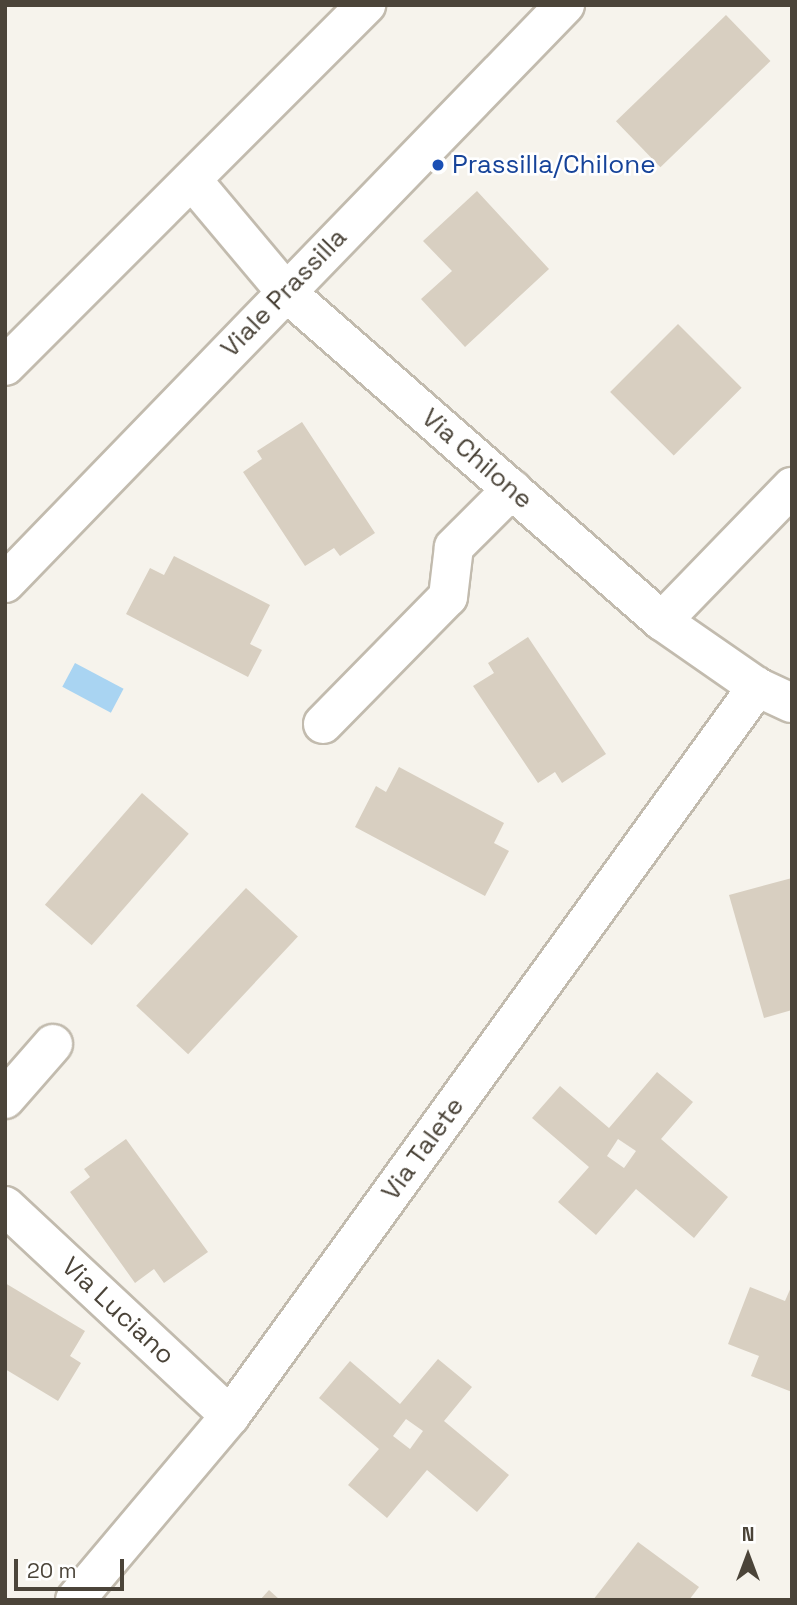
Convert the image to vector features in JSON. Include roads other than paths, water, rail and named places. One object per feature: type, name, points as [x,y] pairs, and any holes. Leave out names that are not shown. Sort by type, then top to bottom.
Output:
[{"type":"street","points":[[5,366],[366,5]]},
{"type":"street","name":"Viale Prassilla","points":[[5,583],[565,5]]},
{"type":"street","name":"Via Chilone","points":[[192,180],[286,292],[662,621],[757,687],[792,703]]},
{"type":"street","points":[[662,621],[792,487]]},
{"type":"street","points":[[323,724],[448,597],[454,547],[512,489]]},
{"type":"street","name":"Via Talete","points":[[75,1600],[230,1416],[757,687]]},
{"type":"street","points":[[5,1099],[53,1044]]},
{"type":"street","name":"Via Luciano","points":[[5,1206],[230,1416]]},
{"type":"water","points":[[75,663],[124,689],[111,713],[62,687]]},
{"type":"place","name":"Prassilla/Chilone","points":[[438,165]]}]
